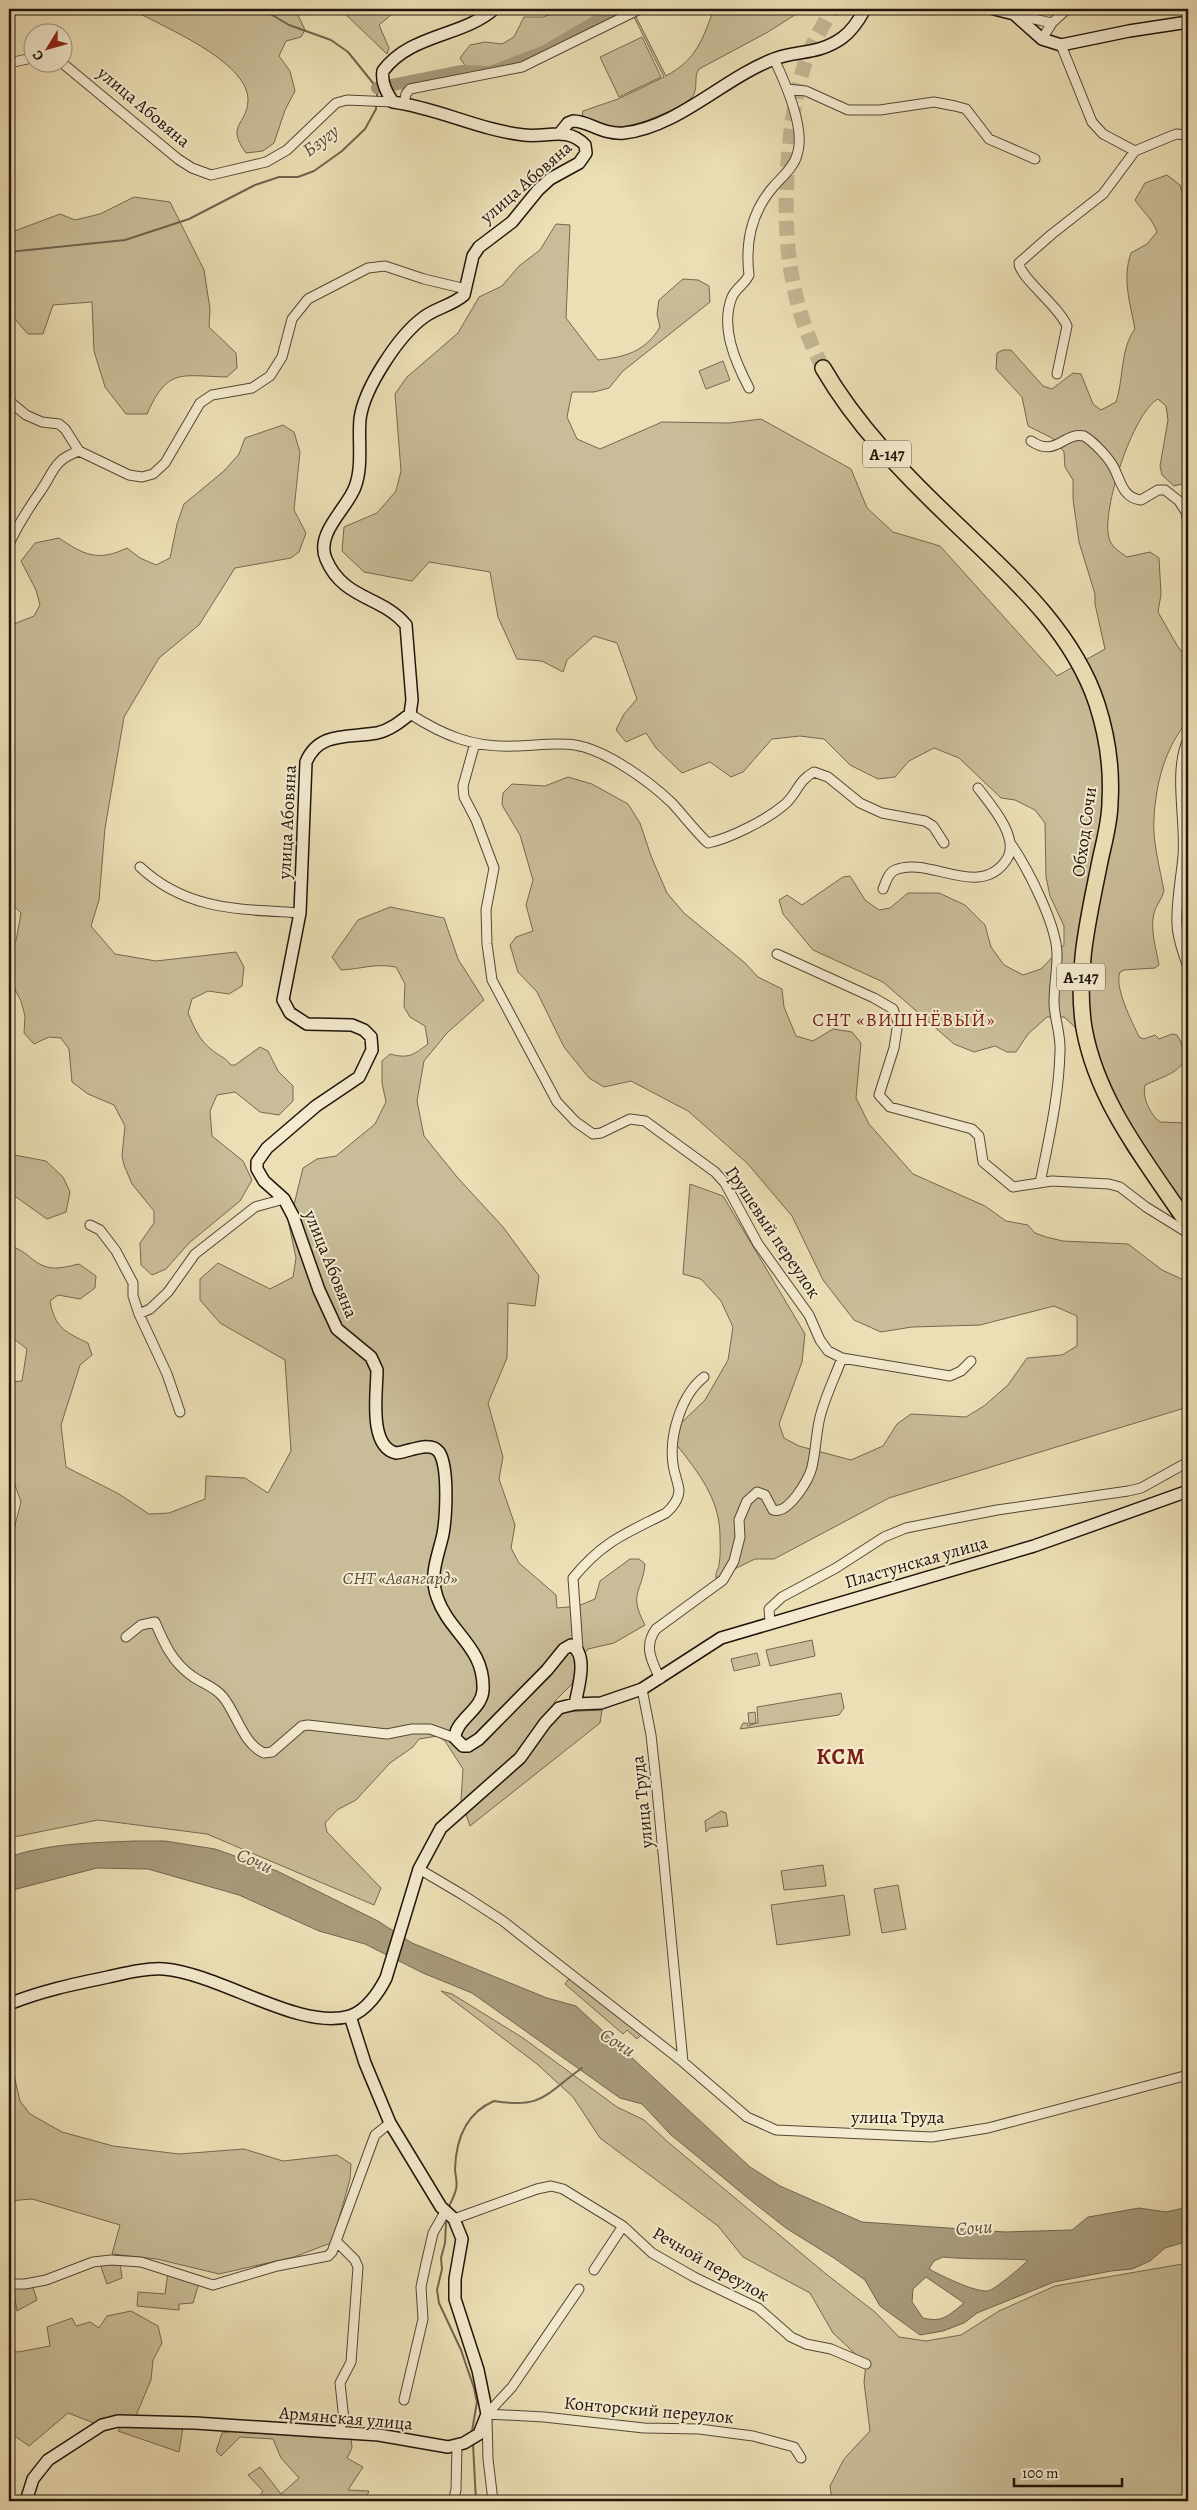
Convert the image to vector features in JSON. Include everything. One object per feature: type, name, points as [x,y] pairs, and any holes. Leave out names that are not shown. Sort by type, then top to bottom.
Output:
[{"type":"highway","name":"Обход Сочи","points":[[823,368],[846,405],[877,442],[949,517],[1013,578],[1066,642],[1089,683],[1097,703],[1107,747],[1110,774],[1108,818],[1081,969],[1084,1028],[1091,1057],[1102,1088],[1134,1144],[1188,1224]]},
{"type":"street","points":[[494,9],[479,19],[417,44],[400,55],[384,71],[385,87],[393,103],[410,89],[522,67],[640,9]]},
{"type":"street","name":"улица Абовяна","points":[[560,133],[568,123],[573,122],[611,133],[641,129],[677,114],[739,75],[774,59],[821,50],[842,38],[852,29],[865,9]]},
{"type":"street","points":[[994,9],[1052,22]]},
{"type":"street","points":[[1042,39],[1052,22],[1067,9]]},
{"type":"street","points":[[1014,14],[1042,39],[1061,45],[1129,30],[1188,22]]},
{"type":"street","points":[[1061,45],[1092,122],[1103,134],[1135,151]]},
{"type":"street","points":[[749,388],[734,360],[730,342],[729,312],[732,297],[749,275],[747,259],[749,232],[763,198],[792,165],[798,155],[797,126],[787,89],[774,59]]},
{"type":"street","points":[[9,63],[22,60]]},
{"type":"street","name":"улица Абовяна","points":[[72,71],[178,159],[192,168],[211,175],[266,162],[287,150],[336,103],[348,100],[393,103],[484,127],[523,135],[560,133],[576,136],[587,150],[585,157],[579,164],[550,179],[538,190],[512,222],[479,247],[473,256],[466,289]]},
{"type":"street","points":[[787,89],[806,91],[848,110],[880,110],[934,102],[966,109],[989,139],[1035,160]]},
{"type":"street","points":[[1057,374],[1067,326],[1052,303],[1021,272],[1019,263],[1052,234],[1104,194],[1135,151],[1176,134],[1188,134]]},
{"type":"street","points":[[9,401],[26,415],[42,422],[52,422],[65,429],[79,451],[129,475],[142,477],[153,474],[165,463],[200,403],[212,395],[252,388],[270,376],[282,357],[292,319],[308,299],[368,268],[385,266],[424,279],[466,289],[459,299],[422,318],[401,338],[374,383],[365,400],[360,419],[356,486],[342,512],[331,525],[325,544],[325,556],[331,570],[343,583],[362,598],[400,616],[406,625],[412,700],[410,714],[442,734],[475,743],[511,746],[575,745],[593,751],[647,782],[672,803],[708,843],[735,833],[785,805],[798,784],[814,772],[828,778],[860,802],[882,813],[925,820],[933,826],[944,843]]},
{"type":"street","points":[[1031,441],[1046,448],[1061,444],[1075,436],[1084,436],[1114,468],[1119,482],[1129,495],[1141,500],[1158,490],[1165,490],[1187,508],[1188,522]]},
{"type":"street","points":[[9,544],[23,515],[40,492],[54,467],[67,455],[79,451]]},
{"type":"street","name":"улица Абовяна","points":[[410,714],[396,726],[377,733],[348,735],[324,742],[312,750],[306,762],[300,913],[283,1000],[286,1007],[298,1020],[307,1024],[358,1027],[371,1037],[372,1050],[359,1076],[316,1106],[268,1148],[257,1162],[259,1174],[284,1199],[294,1216],[319,1290],[337,1329],[364,1351],[375,1364],[377,1370],[376,1424],[379,1438],[387,1448],[396,1453],[428,1446],[439,1452],[444,1470],[444,1518],[443,1534],[434,1565],[437,1597],[446,1616],[475,1653],[480,1668],[483,1688],[478,1704],[456,1731],[456,1738]]},
{"type":"street","points":[[1188,739],[1185,746],[1180,780],[1183,805],[1183,855],[1176,926],[1188,968]]},
{"type":"street","name":"Грушевый переулок","points":[[475,743],[463,786],[464,797],[476,820],[494,868],[486,910],[489,964],[492,980],[516,1019],[557,1102],[576,1122],[593,1134],[601,1133],[630,1119],[645,1121],[715,1172],[725,1183],[758,1244],[809,1315],[820,1340],[828,1351],[842,1358],[950,1376],[962,1371],[971,1361]]},
{"type":"street","points":[[978,788],[1000,816],[1011,844],[1040,896],[1056,939],[1054,1003],[1060,1048],[1059,1082],[1056,1110],[1040,1182]]},
{"type":"street","points":[[883,889],[890,873],[896,869],[936,870],[974,877],[988,875],[1000,868],[1009,855],[1011,844]]},
{"type":"street","points":[[140,867],[155,881],[192,899],[217,907],[300,913]]},
{"type":"street","points":[[777,954],[874,998],[893,1009],[898,1022],[894,1048],[879,1095],[884,1103],[972,1129],[979,1136],[983,1162],[1013,1187],[1040,1182],[1109,1184],[1120,1187],[1146,1207],[1188,1233]]},
{"type":"street","name":"улица Абовяна","points":[[139,1314],[150,1309],[168,1292],[195,1254],[254,1207],[284,1199]]},
{"type":"street","points":[[90,1225],[100,1230],[116,1251],[134,1283],[133,1296],[139,1314],[166,1374],[180,1412]]},
{"type":"street","points":[[660,1679],[649,1656],[651,1636],[656,1629],[723,1580],[734,1560],[740,1537],[739,1520],[747,1502],[757,1492],[765,1495],[773,1510],[781,1511],[799,1491],[812,1468],[820,1416],[842,1358]]},
{"type":"street","points":[[575,1704],[581,1659],[578,1650],[573,1578],[590,1557],[614,1538],[638,1528],[673,1507],[679,1492],[672,1464],[674,1438],[689,1392],[704,1377]]},
{"type":"street","points":[[770,1622],[769,1609],[782,1597],[836,1568],[884,1537],[906,1528],[996,1510],[1128,1491],[1140,1488],[1188,1462]]},
{"type":"street","name":"Пластунская улица","points":[[350,2016],[378,1993],[386,1978],[419,1869],[442,1828],[520,1758],[552,1714],[559,1708],[575,1704],[601,1703],[642,1689],[721,1638],[770,1622],[1034,1546],[1188,1491]]},
{"type":"street","points":[[126,1637],[141,1625],[155,1622],[167,1650],[175,1660],[191,1676],[212,1686],[218,1692],[251,1742],[260,1751],[267,1754],[277,1749],[302,1726],[308,1725],[387,1734],[412,1729],[430,1729],[456,1738],[463,1746],[473,1744],[547,1670],[564,1649],[571,1645],[578,1650]]},
{"type":"street","name":"улица Труда","points":[[642,1689],[650,1728],[658,1790],[683,2062]]},
{"type":"street","name":"улица Труда","points":[[419,1869],[463,1894],[503,1921],[683,2062],[747,2117],[768,2128],[785,2131],[932,2137],[988,2128],[1188,2075]]},
{"type":"street","points":[[9,2004],[35,1994],[147,1969],[155,1969],[179,1971],[204,1978],[300,2015],[319,2018],[350,2016],[365,2063],[390,2123],[452,2219],[462,2239],[462,2248],[455,2279],[455,2299],[478,2370],[487,2414],[488,2459],[493,2501]]},
{"type":"street","points":[[9,2284],[25,2284],[46,2280],[93,2262],[111,2260],[141,2262],[208,2285],[213,2285],[277,2266],[328,2256],[336,2241],[375,2135],[390,2123]]},
{"type":"street","name":"Речной переулок","points":[[452,2219],[537,2189],[551,2186],[563,2189],[622,2226],[652,2253],[694,2277],[758,2308],[791,2337],[806,2344],[831,2349],[866,2364]]},
{"type":"street","name":"Армянская улица","points":[[404,2400],[423,2319],[421,2287],[433,2233],[452,2219]]},
{"type":"street","points":[[594,2270],[622,2226]]},
{"type":"street","points":[[336,2241],[355,2260],[358,2267],[351,2362],[340,2383],[344,2420],[337,2433]]},
{"type":"street","points":[[453,2501],[456,2490],[457,2446],[479,2434],[487,2414],[512,2387],[579,2289]]},
{"type":"street","name":"Конторский переулок","points":[[487,2414],[544,2417],[644,2428],[698,2429],[753,2436],[794,2447],[801,2458]]},
{"type":"street","name":"Армянская улица","points":[[26,2501],[33,2479],[48,2460],[95,2429],[112,2422],[196,2423],[379,2435],[448,2447],[457,2446]]},
{"type":"green space","points":[[125,9],[288,9],[298,15],[305,30],[301,37],[286,41],[279,56],[290,71],[295,91],[285,110],[274,143],[263,151],[246,153],[237,136],[237,130],[247,109],[248,100],[244,86],[234,72],[220,59],[183,36],[133,10]]},
{"type":"green space","points":[[340,9],[367,11],[370,9],[396,9],[379,25],[389,48],[387,54]]},
{"type":"green space","points":[[554,9],[624,9],[527,62],[470,73],[460,58],[470,45],[485,42],[502,44],[514,37],[524,17],[543,17],[553,13]]},
{"type":"green space","points":[[630,9],[632,9],[666,76],[692,56],[702,39],[714,9],[804,9],[768,32],[699,69],[696,76],[694,94],[678,107],[657,117],[625,127],[618,128],[599,125],[582,115],[583,111],[618,99],[664,77]]},
{"type":"green space","points":[[642,37],[661,77],[619,97],[600,57]]},
{"type":"green space","points":[[1167,175],[1180,185],[1188,212],[1188,476],[1182,484],[1174,486],[1162,475],[1160,466],[1168,420],[1166,406],[1158,399],[1148,408],[1129,442],[1114,486],[1108,525],[1109,538],[1112,544],[1127,557],[1150,552],[1159,558],[1161,594],[1158,612],[1178,647],[1188,659],[1188,721],[1173,742],[1163,766],[1155,805],[1154,835],[1164,891],[1153,919],[1154,939],[1159,965],[1155,968],[1124,970],[1120,972],[1119,987],[1139,1037],[1144,1039],[1155,1035],[1159,1039],[1172,1034],[1177,1035],[1182,1046],[1183,1063],[1172,1073],[1145,1085],[1144,1090],[1153,1115],[1160,1122],[1188,1123],[1188,1237],[1127,1150],[1097,1093],[1075,1027],[1064,1017],[1047,1017],[1028,1034],[1016,1052],[1007,1052],[995,1046],[974,1052],[954,1044],[883,982],[813,950],[783,914],[779,900],[787,895],[802,905],[843,877],[850,876],[865,900],[879,910],[890,908],[908,893],[939,893],[965,905],[985,925],[991,947],[1004,965],[1023,975],[1041,969],[1064,945],[1064,926],[1050,896],[1046,877],[1045,823],[1035,810],[1015,800],[1001,798],[959,758],[934,748],[909,761],[895,777],[878,779],[850,765],[824,739],[800,736],[772,739],[743,772],[731,777],[710,762],[682,773],[656,748],[646,733],[626,742],[616,730],[624,714],[637,699],[617,643],[594,636],[567,660],[563,672],[542,661],[517,659],[498,617],[490,572],[429,562],[412,581],[364,572],[342,551],[344,527],[377,513],[396,491],[401,471],[395,394],[407,377],[458,333],[479,297],[502,286],[519,266],[540,250],[556,224],[570,225],[566,318],[598,360],[626,355],[641,348],[648,342],[660,327],[657,314],[659,300],[683,279],[698,280],[709,286],[710,302],[623,371],[609,388],[594,392],[572,392],[567,417],[577,439],[600,449],[662,422],[729,423],[761,419],[851,469],[867,508],[893,532],[940,546],[1057,676],[1105,649],[1095,604],[1095,594],[1079,542],[1073,499],[1073,480],[1065,467],[1064,452],[1052,438],[1028,426],[1022,397],[996,369],[997,353],[1003,350],[1011,350],[1043,386],[1052,389],[1073,373],[1081,374],[1093,404],[1101,410],[1116,402],[1127,345],[1135,329],[1128,291],[1128,263],[1131,253],[1147,244],[1157,232],[1150,219],[1135,200],[1145,183]]},
{"type":"green space","points":[[134,197],[170,202],[204,270],[210,309],[209,327],[236,353],[237,368],[227,377],[187,376],[169,381],[162,388],[147,414],[126,414],[105,387],[94,351],[92,302],[53,305],[43,334],[28,334],[14,318],[9,318],[9,226],[12,232],[60,214],[75,220],[100,214]]},
{"type":"green space","points":[[723,361],[730,380],[706,389],[699,371]]},
{"type":"green space","points":[[283,425],[294,432],[300,452],[294,510],[306,533],[299,552],[291,558],[235,568],[199,625],[159,658],[124,717],[105,828],[99,900],[91,926],[115,954],[156,961],[236,952],[244,967],[242,986],[229,994],[208,991],[192,999],[188,1013],[197,1033],[204,1042],[231,1065],[235,1065],[260,1047],[268,1051],[278,1071],[293,1086],[293,1101],[279,1115],[260,1112],[235,1092],[217,1095],[210,1111],[212,1136],[243,1161],[252,1180],[240,1201],[189,1243],[166,1269],[152,1275],[141,1265],[140,1243],[154,1223],[154,1211],[132,1184],[124,1165],[122,1156],[125,1126],[114,1105],[88,1094],[72,1082],[69,1049],[61,1038],[49,1037],[34,1044],[24,1033],[25,1016],[21,1001],[9,978],[9,946],[16,941],[21,913],[9,901],[9,626],[34,616],[40,605],[36,590],[21,561],[35,543],[59,538],[76,549],[92,555],[108,555],[127,548],[140,558],[156,565],[170,558],[177,524],[184,504],[224,471],[239,454],[245,438]]},
{"type":"green space","points":[[568,777],[592,784],[628,804],[640,823],[651,856],[667,893],[684,913],[745,963],[758,977],[782,989],[784,1007],[796,1036],[813,1041],[833,1029],[852,1032],[861,1043],[856,1098],[869,1124],[913,1174],[985,1206],[1006,1221],[1028,1225],[1035,1233],[1046,1237],[1063,1241],[1128,1244],[1162,1270],[1188,1282],[1188,1407],[889,1498],[774,1559],[755,1559],[716,1578],[720,1557],[720,1536],[716,1510],[700,1476],[676,1444],[679,1425],[705,1400],[728,1360],[733,1327],[721,1301],[701,1279],[683,1274],[690,1184],[723,1196],[805,1334],[802,1362],[779,1424],[784,1438],[799,1446],[851,1460],[883,1446],[897,1424],[911,1414],[966,1417],[984,1406],[1008,1385],[1027,1358],[1062,1355],[1077,1346],[1077,1316],[1054,1306],[980,1325],[912,1327],[881,1332],[854,1320],[823,1280],[792,1216],[747,1163],[688,1111],[631,1081],[604,1087],[589,1078],[564,1047],[537,992],[518,972],[510,945],[516,937],[533,931],[526,905],[533,880],[520,835],[502,805],[503,793],[512,784],[545,786]]},
{"type":"green space","name":"СНТ «Авангард»","points":[[390,907],[444,918],[458,959],[484,1000],[447,1033],[424,1061],[417,1101],[424,1136],[457,1177],[503,1227],[539,1276],[535,1306],[508,1303],[507,1358],[488,1403],[503,1457],[499,1479],[515,1525],[511,1548],[519,1563],[556,1595],[557,1608],[578,1606],[595,1599],[600,1581],[630,1559],[639,1559],[645,1564],[637,1606],[645,1625],[614,1643],[588,1649],[578,1662],[572,1684],[554,1702],[562,1712],[602,1710],[600,1723],[470,1826],[461,1800],[463,1769],[445,1741],[438,1736],[419,1739],[413,1747],[390,1763],[356,1800],[337,1810],[325,1823],[327,1832],[381,1888],[374,1905],[207,1834],[98,1820],[9,1838],[9,1548],[21,1502],[9,1468],[9,1382],[22,1381],[27,1349],[9,1335],[9,1246],[20,1250],[47,1267],[55,1268],[79,1264],[96,1276],[95,1288],[80,1299],[58,1295],[50,1301],[58,1323],[73,1336],[88,1343],[92,1355],[80,1365],[61,1425],[66,1467],[119,1494],[149,1514],[169,1513],[205,1499],[206,1476],[245,1478],[268,1493],[291,1451],[285,1360],[220,1323],[200,1300],[200,1279],[218,1263],[270,1289],[293,1277],[296,1258],[289,1225],[303,1168],[317,1159],[336,1156],[375,1124],[386,1102],[382,1083],[382,1061],[390,1054],[410,1055],[428,1044],[425,1026],[410,1017],[404,1007],[405,984],[396,967],[374,966],[341,970],[332,957],[358,920]]},
{"type":"green space","points":[[9,1154],[46,1161],[63,1177],[70,1192],[66,1212],[47,1219],[9,1192]]},
{"type":"green space","points":[[812,1640],[815,1656],[770,1666],[766,1650]]},
{"type":"green space","points":[[757,1653],[760,1665],[734,1671],[731,1659]]},
{"type":"green space","points":[[841,1693],[844,1708],[839,1715],[740,1729],[743,1723],[747,1723],[748,1726],[758,1723],[757,1707]]},
{"type":"green space","points":[[755,1712],[756,1723],[749,1724],[748,1713]]},
{"type":"green space","points":[[721,1811],[726,1813],[728,1826],[710,1828],[706,1832],[705,1821]]},
{"type":"green space","points":[[823,1865],[826,1886],[784,1890],[781,1871]]},
{"type":"green space","points":[[898,1885],[906,1929],[882,1933],[874,1889]]},
{"type":"green space","points":[[844,1895],[850,1935],[777,1945],[771,1905]]},
{"type":"green space","points":[[571,1976],[642,2034],[637,2039],[627,2030],[623,2034],[565,1984]]},
{"type":"green space","points":[[441,1991],[452,1994],[523,2038],[617,2107],[644,2120],[826,2274],[875,2312],[899,2337],[926,2341],[961,2335],[999,2311],[1055,2286],[1188,2263],[1188,2501],[832,2501],[830,2486],[844,2459],[870,2431],[864,2382],[866,2364],[833,2333],[810,2293],[743,2257],[718,2226],[600,2138],[573,2097],[537,2064]]},
{"type":"green space","points":[[14,2075],[20,2101],[30,2114],[62,2132],[113,2146],[179,2154],[244,2149],[283,2161],[337,2155],[351,2164],[350,2179],[335,2233],[336,2241],[294,2257],[219,2274],[157,2259],[112,2254],[120,2225],[32,2199],[9,2201],[9,2077]]},
{"type":"green space","points":[[120,2262],[122,2278],[107,2284],[100,2264]]},
{"type":"green space","points":[[168,2272],[199,2283],[193,2303],[179,2304],[179,2310],[137,2306],[138,2292],[165,2294]]},
{"type":"green space","points":[[32,2285],[37,2300],[17,2311],[13,2286]]},
{"type":"green space","points":[[131,2311],[158,2326],[162,2343],[153,2360],[151,2380],[134,2420],[118,2416],[94,2423],[68,2413],[29,2446],[9,2432],[9,2350],[18,2352],[50,2346],[47,2327],[72,2318],[76,2326],[90,2322],[99,2328],[107,2316]]},
{"type":"green space","points":[[122,2425],[183,2428],[179,2452],[118,2431]]},
{"type":"green space","points":[[238,2430],[351,2437],[352,2448],[347,2458],[363,2467],[348,2490],[369,2491],[365,2501],[256,2501],[263,2491],[248,2475],[260,2467],[281,2494],[299,2478],[281,2458],[273,2439],[240,2437],[221,2456],[216,2451],[222,2433]]},
{"type":"shaded area","points":[[165,1841],[215,1849],[277,1871],[378,1921],[412,1943],[547,1998],[576,2006],[750,2167],[780,2186],[862,2222],[1005,2232],[1072,2230],[1088,2217],[1139,2208],[1166,2212],[1188,2207],[1188,2241],[1165,2248],[1150,2261],[1132,2269],[1054,2282],[977,2313],[964,2323],[943,2331],[920,2335],[880,2306],[865,2280],[786,2228],[754,2203],[670,2134],[642,2104],[620,2098],[472,1993],[423,1973],[365,1944],[319,1931],[239,1895],[148,1869],[97,1868],[9,1891],[9,1857],[55,1846]],"holes":[[[943,2257],[964,2258],[1028,2260],[996,2287],[988,2291],[982,2291],[929,2269],[934,2261]],[[926,2277],[964,2303],[941,2319],[923,2318],[912,2302],[913,2289]]]},
{"type":"waterway","points":[[262,9],[289,25],[331,40],[348,52],[377,88],[377,99]]},
{"type":"waterway","name":"Бзугу","points":[[377,88],[462,71],[490,72],[545,51],[617,9]]},
{"type":"waterway","name":"Бзугу","points":[[9,252],[125,240],[189,219],[255,185],[279,177],[298,177],[314,171],[342,151],[365,129],[376,109],[376,103]]},
{"type":"waterway","points":[[449,2207],[457,2186],[455,2169],[460,2137],[476,2112],[494,2101],[510,2103],[534,2101],[551,2092],[582,2068]]},
{"type":"waterway","points":[[446,2223],[445,2243],[441,2258],[442,2269],[437,2290],[439,2303],[461,2350],[474,2388],[477,2402],[472,2431]]},
{"type":"waterway","points":[[473,2444],[476,2501]]},
{"type":"tunnel","points":[[823,368],[801,315],[794,288],[787,234],[786,207],[789,149],[799,84],[810,49],[832,9]]},
{"type":"district","name":"СНТ «ВИШНЁВЫЙ»","points":[[904,1019]]},
{"type":"district","name":"КСМ","points":[[841,1756]]},
{"type":"water label","name":"Сочи","points":[[255,1860]]},
{"type":"water label","name":"Сочи","points":[[618,2042]]},
{"type":"water label","name":"Сочи","points":[[974,2227]]}]
